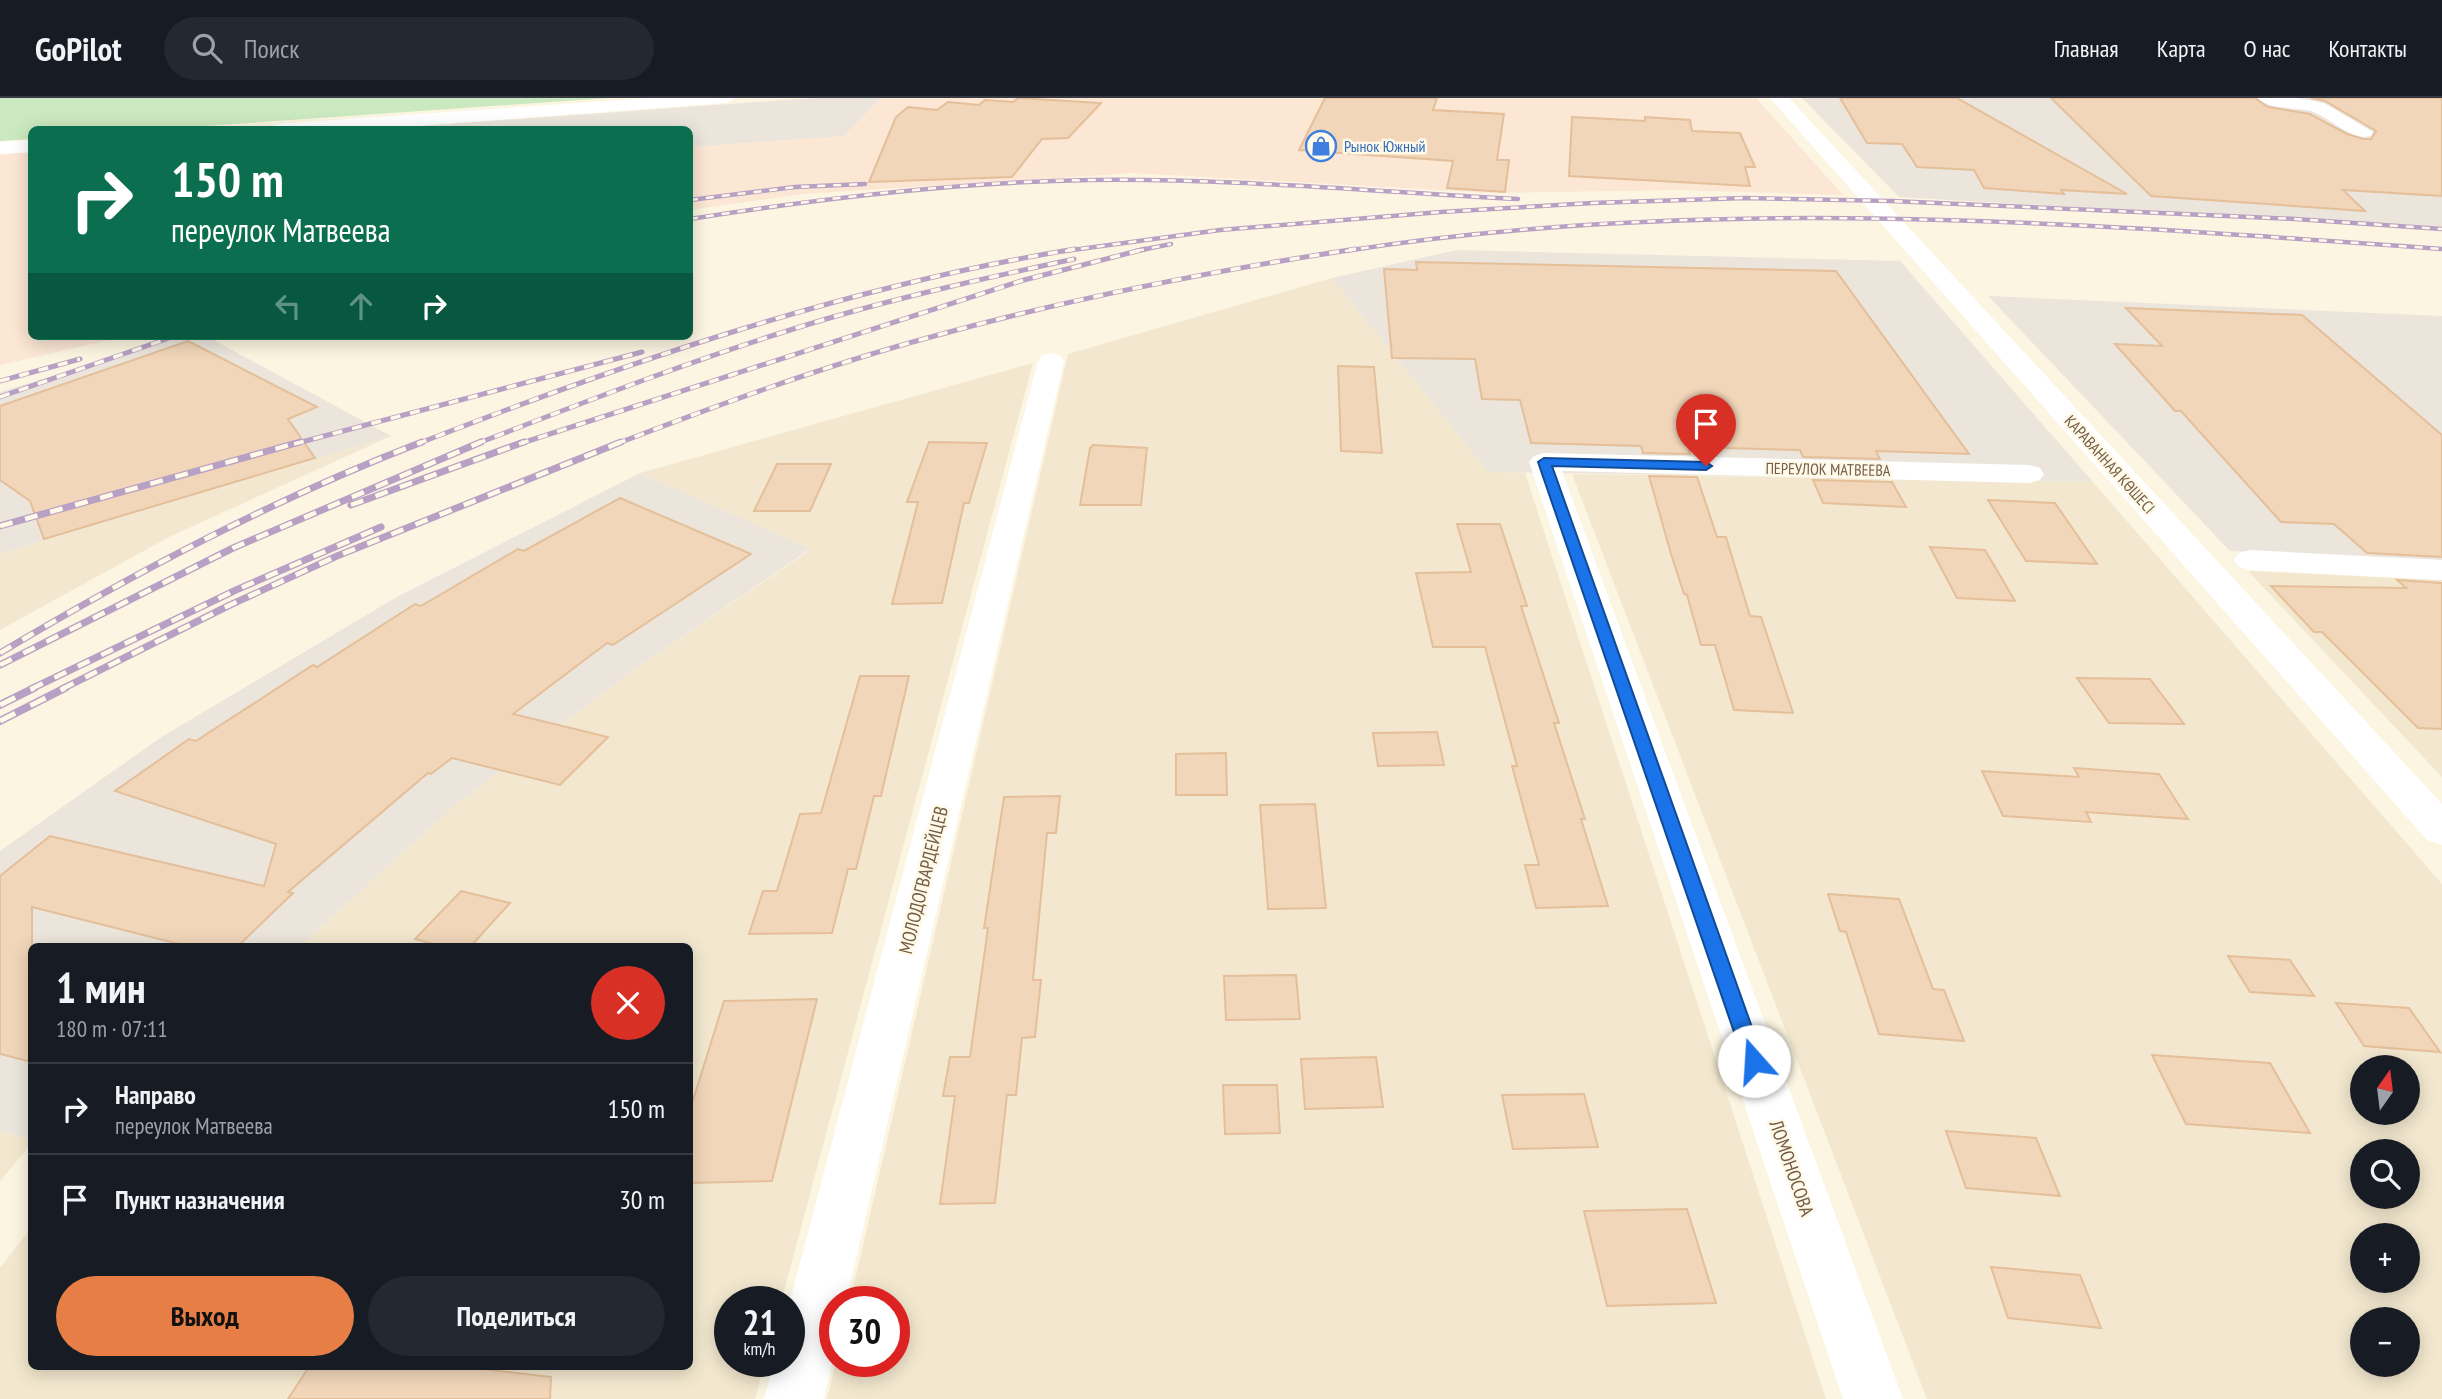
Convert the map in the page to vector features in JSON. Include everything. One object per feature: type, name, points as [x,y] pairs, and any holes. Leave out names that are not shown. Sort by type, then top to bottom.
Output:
[{"type":"street","points":[[332,126],[726,98]]},
{"type":"street","name":"КАРАВАННАЯ КӨШЕСІ","points":[[1779,98],[2442,830]]},
{"type":"street","points":[[2267,98],[2318,107],[2364,132]]},
{"type":"street","points":[[0,148],[28,146]]},
{"type":"street","name":"МОЛОДОГВАРДЕЙЦЕВ","points":[[794,1399],[1051,361]]},
{"type":"street","name":"ПЕРЕУЛОК МАТВЕЕВА","points":[[1544,462],[2029,474]]},
{"type":"street","name":"ЛОМОНОСОВА","points":[[1544,462],[1873,1399]]},
{"type":"street","points":[[2250,560],[2442,570]]},
{"type":"shaded area","points":[[815,98],[881,98],[844,136],[693,147],[693,126],[418,126]]},
{"type":"shaded area","name":"Рынок Южный","points":[[881,98],[1756,98],[1843,195],[1679,190],[1493,193],[1134,173],[803,194],[693,210],[693,147],[844,136]]},
{"type":"shaded area","points":[[1802,98],[2442,98],[2442,228],[1899,197]]},
{"type":"shaded area","points":[[28,152],[28,340],[109,340],[0,365],[0,155]]},
{"type":"shaded area","points":[[1457,250],[1900,261],[2093,482],[1488,472],[1332,278]]},
{"type":"shaded area","points":[[1332,278],[1488,472],[1525,473],[1826,1399],[827,1399],[832,1377],[910,1377],[910,1286],[854,1286],[1068,354]]},
{"type":"shaded area","points":[[1988,296],[2442,316],[2442,560],[2230,551]]},
{"type":"shaded area","points":[[173,340],[213,340],[391,436],[0,554],[0,392]]},
{"type":"shaded area","points":[[1033,363],[785,1286],[714,1286],[714,1377],[761,1377],[755,1399],[0,1399],[0,1268],[28,1232],[28,1370],[693,1370],[693,943],[303,943],[453,807],[632,671],[810,550],[640,473]]},
{"type":"shaded area","points":[[391,436],[169,537],[0,630],[0,554]]},
{"type":"shaded area","points":[[640,473],[810,549],[632,671],[453,807],[303,943],[28,943],[28,1138],[0,1131],[0,851],[160,738],[395,598]]},
{"type":"shaded area","points":[[1572,474],[2093,482],[2442,884],[2442,1399],[1927,1399]]},
{"type":"shaded area","points":[[2248,571],[2442,580],[2442,777]]},
{"type":"shaded area","points":[[0,1131],[28,1138],[28,1148],[0,1181]]},
{"type":"green space","points":[[0,98],[609,98],[204,126],[28,126],[28,139],[0,141]]},
{"type":"building","points":[[1018,98],[1101,103],[1068,138],[1042,139],[1012,177],[869,182],[896,117],[908,107],[937,110],[948,102],[979,105],[985,100],[1013,102]]},
{"type":"building","points":[[1325,98],[1437,98],[1433,110],[1504,114],[1497,160],[1509,160],[1505,192],[1447,188],[1453,161],[1299,150]]},
{"type":"building","points":[[1840,98],[1957,98],[2127,194],[2061,190],[2064,194],[1984,188],[1974,170],[1917,167],[1902,144],[1867,143]]},
{"type":"building","points":[[2051,98],[2255,98],[2268,107],[2310,114],[2347,134],[2371,139],[2376,131],[2325,101],[2311,98],[2442,98],[2442,196],[2343,190],[2365,211],[2151,196]]},
{"type":"building","points":[[1572,117],[1645,121],[1645,117],[1690,120],[1692,131],[1740,133],[1755,167],[1745,167],[1750,186],[1569,176]]},
{"type":"building","points":[[1416,262],[1836,271],[1969,454],[1876,451],[1880,459],[1803,457],[1800,450],[1688,447],[1690,454],[1643,453],[1641,446],[1531,443],[1520,400],[1482,399],[1475,359],[1392,358],[1384,269],[1417,270]]},
{"type":"building","points":[[2126,308],[2302,315],[2442,435],[2442,557],[2367,553],[2334,524],[2281,522],[2181,411],[2175,411],[2115,344],[2162,346]]},
{"type":"building","points":[[188,341],[317,407],[288,419],[315,458],[44,539],[30,501],[0,480],[0,406]]},
{"type":"building","points":[[1338,366],[1374,367],[1382,453],[1341,451]]},
{"type":"building","points":[[929,442],[987,443],[969,503],[964,503],[942,603],[892,604],[918,502],[907,502]]},
{"type":"building","points":[[1093,445],[1147,448],[1141,505],[1080,505],[1090,448]]},
{"type":"building","points":[[777,464],[831,464],[810,511],[754,511]]},
{"type":"building","points":[[1649,476],[1697,477],[1717,537],[1726,537],[1750,616],[1761,617],[1793,713],[1734,710],[1715,645],[1701,645]]},
{"type":"building","points":[[1813,480],[1892,482],[1906,507],[1823,503]]},
{"type":"building","points":[[620,498],[751,554],[613,645],[607,643],[513,714],[608,737],[560,785],[452,758],[431,774],[428,773],[288,892],[293,893],[241,943],[175,943],[32,907],[32,943],[28,943],[28,1061],[0,1054],[0,876],[50,836],[264,886],[276,844],[115,791],[189,739],[196,741],[313,665],[317,667],[415,604],[421,606],[518,549],[524,551]]},
{"type":"building","points":[[1988,500],[2055,503],[2097,564],[2026,561]]},
{"type":"building","points":[[1457,524],[1500,524],[1527,606],[1521,606],[1559,723],[1554,723],[1585,819],[1581,819],[1608,906],[1536,908],[1525,865],[1539,865],[1512,766],[1517,766],[1485,647],[1433,647],[1416,573],[1471,572]]},
{"type":"building","points":[[1930,547],[1985,550],[2015,601],[1957,598]]},
{"type":"building","points":[[2397,580],[2442,583],[2442,729],[2418,728],[2322,632],[2314,632],[2271,586],[2406,588]]},
{"type":"building","points":[[860,676],[909,676],[881,796],[874,796],[856,869],[848,869],[832,933],[749,934],[763,891],[777,891],[800,814],[821,813]]},
{"type":"building","points":[[2077,678],[2150,679],[2184,724],[2109,723]]},
{"type":"building","points":[[1437,732],[1444,765],[1378,766],[1373,733]]},
{"type":"building","points":[[1226,753],[1227,795],[1176,795],[1176,754]]},
{"type":"building","points":[[2074,768],[2159,774],[2188,819],[2086,812],[2091,822],[2003,816],[1982,771],[2079,777]]},
{"type":"building","points":[[1060,796],[1056,833],[1047,833],[1033,980],[1041,980],[1035,1037],[1022,1038],[1016,1095],[1007,1095],[995,1203],[940,1204],[955,1096],[943,1096],[950,1057],[970,1057],[988,928],[984,928],[1004,797]]},
{"type":"building","points":[[1315,804],[1326,908],[1268,909],[1260,805]]},
{"type":"building","points":[[461,891],[510,903],[474,943],[430,943],[415,939]]},
{"type":"building","points":[[1828,894],[1899,899],[1933,989],[1944,990],[1964,1041],[1879,1034],[1846,932],[1840,931]]},
{"type":"building","points":[[2228,956],[2290,960],[2314,996],[2250,992]]},
{"type":"building","points":[[1296,975],[1300,1019],[1226,1020],[1224,976]]},
{"type":"building","points":[[817,999],[772,1181],[693,1183],[693,1100],[724,1001]]},
{"type":"building","points":[[2336,1003],[2409,1008],[2440,1052],[2364,1046]]},
{"type":"building","points":[[2152,1055],[2270,1063],[2310,1133],[2186,1124]]},
{"type":"building","points":[[1376,1057],[1383,1107],[1305,1109],[1301,1059]]},
{"type":"building","points":[[1223,1085],[1277,1085],[1280,1133],[1225,1134]]},
{"type":"building","points":[[1584,1094],[1598,1147],[1513,1149],[1502,1095]]},
{"type":"building","points":[[1946,1131],[2036,1138],[2060,1196],[1966,1188]]},
{"type":"building","points":[[1687,1209],[1716,1303],[1607,1306],[1584,1211]]},
{"type":"building","points":[[1991,1267],[2080,1275],[2101,1328],[2008,1318]]},
{"type":"building","points":[[307,1370],[492,1370],[551,1377],[550,1399],[288,1399]]},
{"type":"railway","points":[[693,219],[890,192],[1040,181],[1251,183],[1518,199]]},
{"type":"railway","points":[[693,200],[795,187],[865,184]]},
{"type":"railway","points":[[1065,251],[1220,230],[1441,212],[1745,198],[1891,201],[2295,219],[2442,229]]},
{"type":"railway","points":[[1345,251],[1481,233],[1618,223],[1755,218],[2030,223],[2442,249]]},
{"type":"railway","points":[[1141,250],[1171,244]]},
{"type":"railway","points":[[417,444],[578,384],[741,329],[907,283],[1075,249]]},
{"type":"railway","points":[[616,444],[809,374],[887,349],[980,324],[1140,287],[1356,249]]},
{"type":"railway","points":[[519,444],[1024,280],[1141,250]]},
{"type":"railway","points":[[1136,251],[1141,250]]},
{"type":"railway","points":[[479,443],[650,378],[782,333],[919,294],[1074,259]]},
{"type":"railway","points":[[0,397],[164,340]]},
{"type":"railway","points":[[294,444],[642,352]]},
{"type":"railway","points":[[0,381],[80,359]]},
{"type":"railway","points":[[0,526],[300,442]]},
{"type":"railway","points":[[417,444],[422,442]]},
{"type":"railway","points":[[351,505],[524,442]]},
{"type":"railway","points":[[616,444],[621,442]]},
{"type":"railway","points":[[0,665],[233,548],[479,443]]},
{"type":"railway","points":[[0,653],[206,538],[259,512],[417,444]]},
{"type":"railway","points":[[62,689],[230,605],[337,556],[616,444]]},
{"type":"railway","points":[[31,689],[236,590],[381,527]]},
{"type":"railway","points":[[0,705],[34,688]]},
{"type":"railway","points":[[0,721],[65,688]]},
{"type":"place","name":"Рынок Южный","points":[[1321,146]]},
{"type":"route","points":[[1706,466],[1544,462],[1754,1061]]}]
